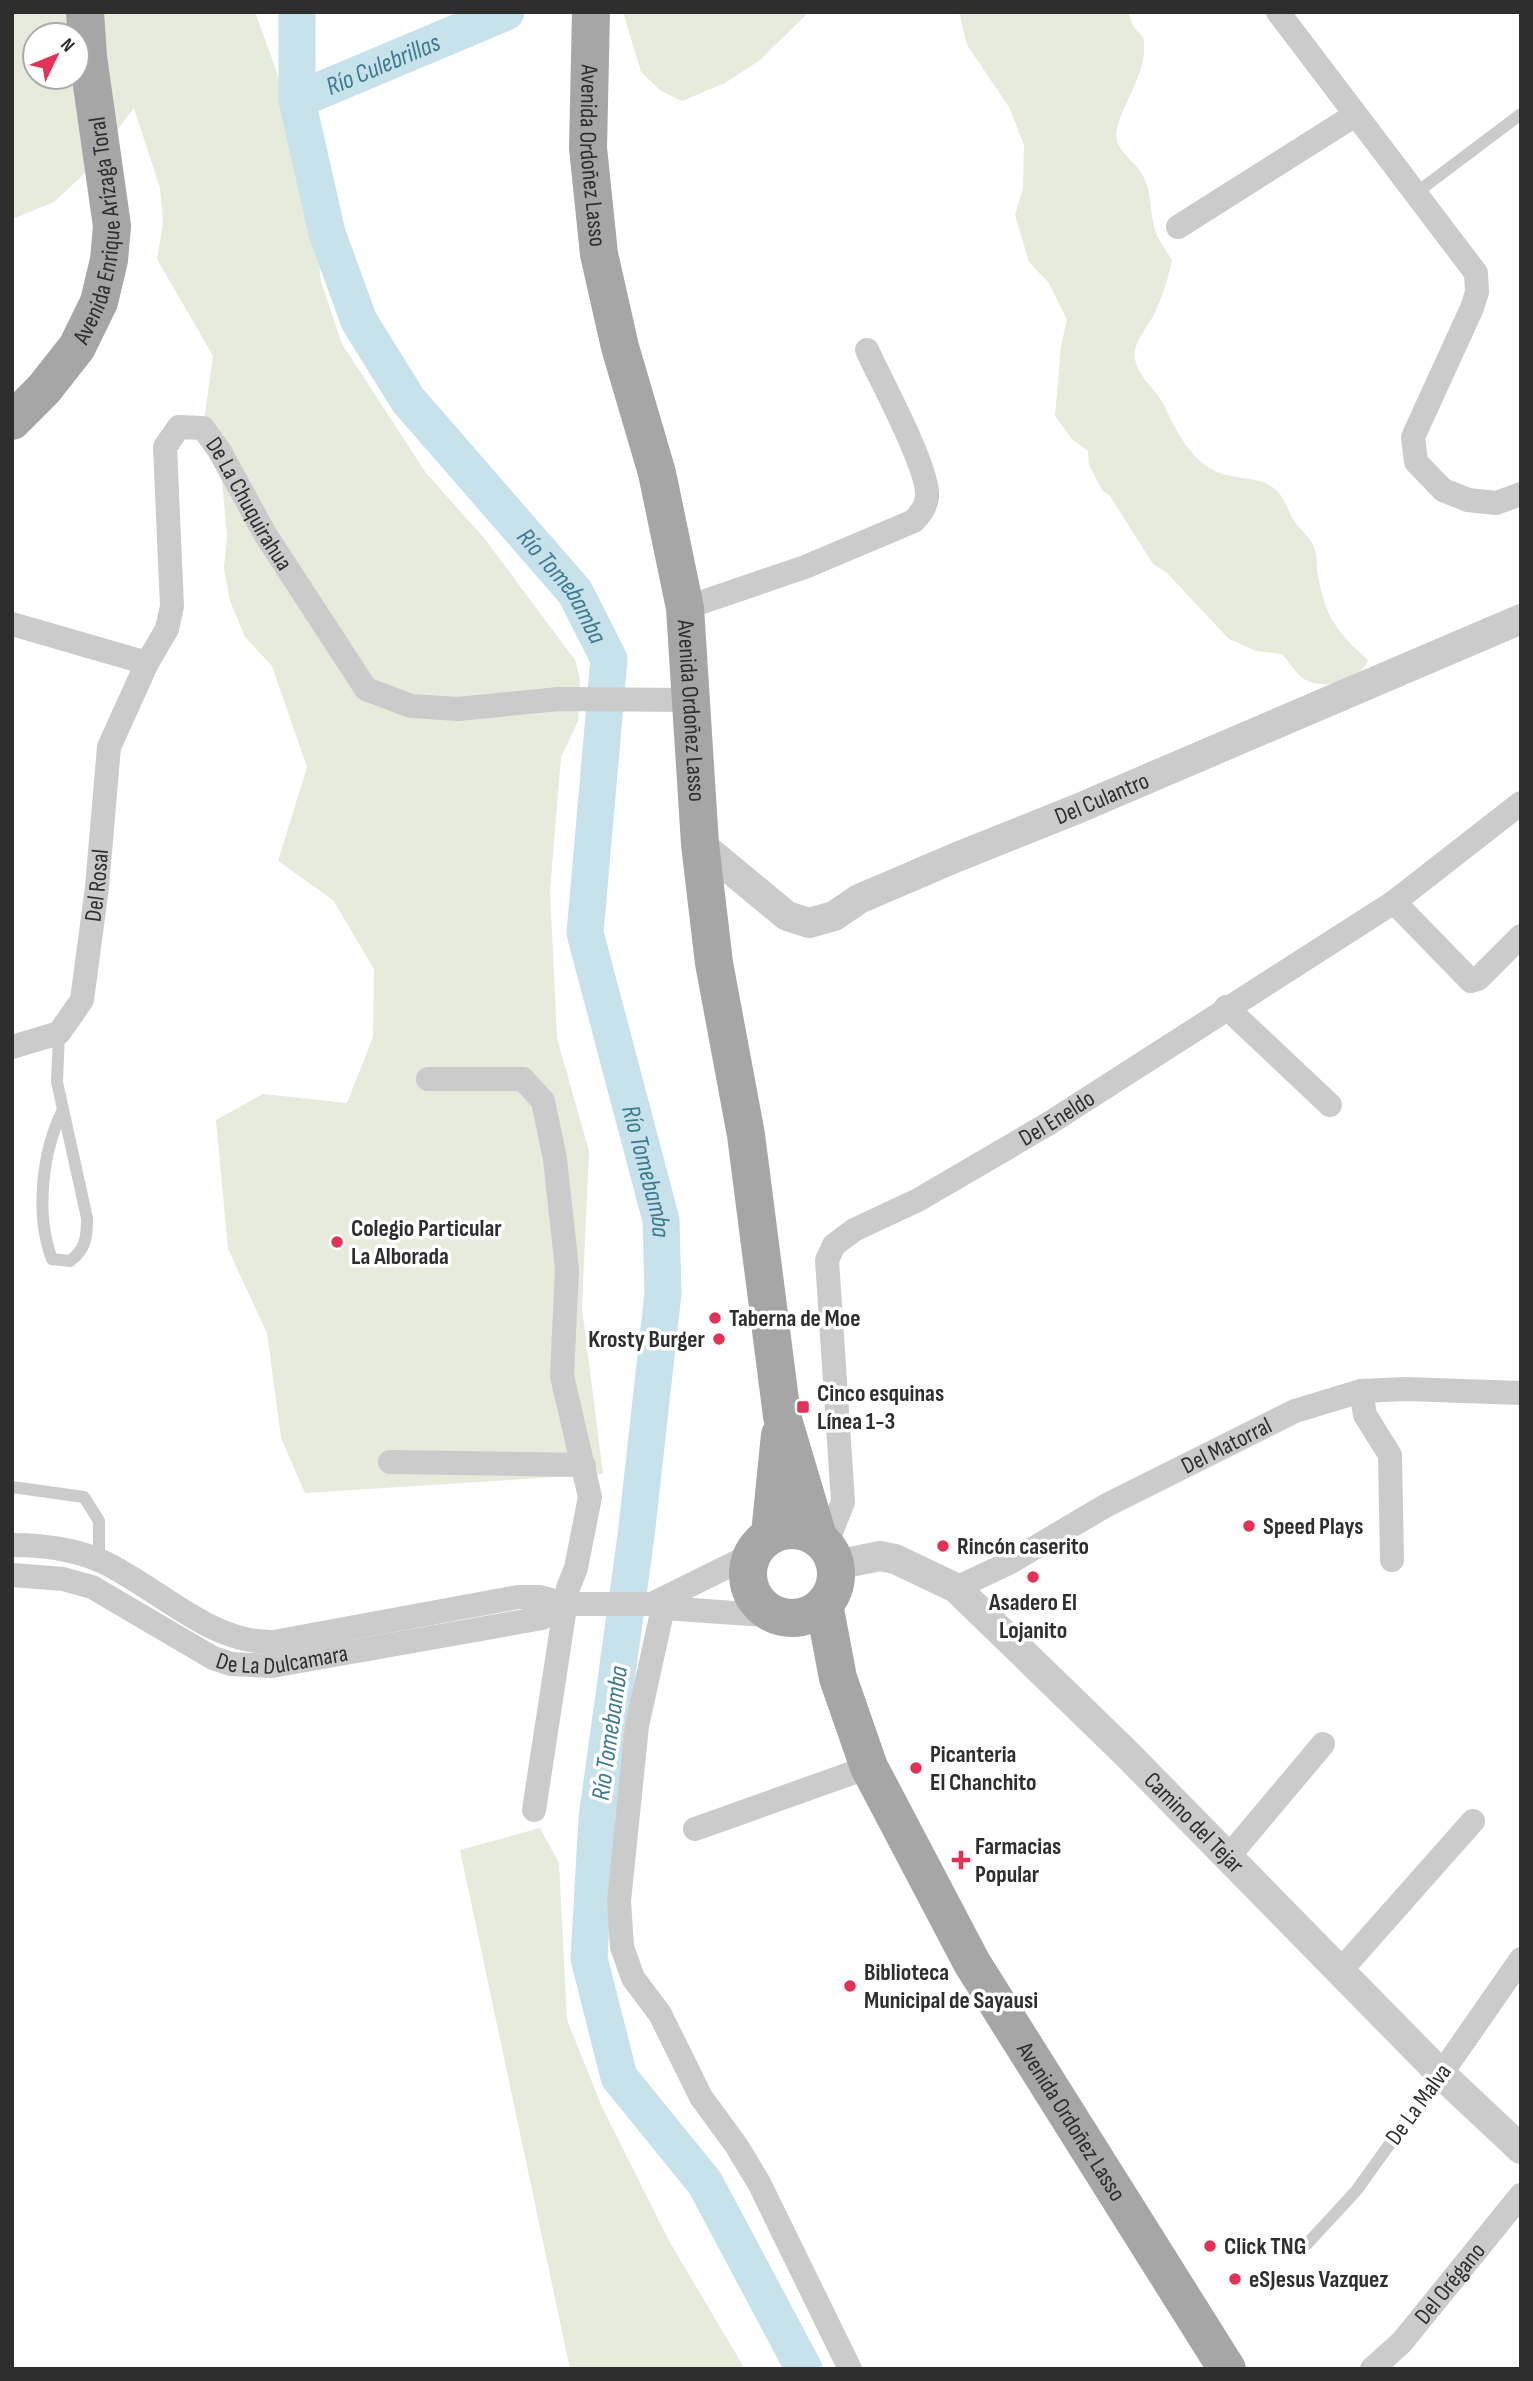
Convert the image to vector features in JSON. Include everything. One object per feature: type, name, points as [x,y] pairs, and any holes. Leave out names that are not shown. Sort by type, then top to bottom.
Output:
[{"type":"main road","name":"Avenida Enrique Arízaga Toral","points":[[12,421],[44,388],[77,347],[99,302],[108,260],[112,226],[88,57],[85,12]]},
{"type":"main road","name":"Avenida Ordoñez Lasso","points":[[591,12],[588,148],[600,254],[620,346],[657,474],[685,608],[693,700],[700,844],[714,963],[746,1135],[782,1416],[826,1549]]},
{"type":"main road","name":"Avenida Ordoñez Lasso","points":[[761,1544],[782,1416]]},
{"type":"main road","points":[[794,1529],[826,1549],[832,1593],[824,1604],[800,1618],[781,1617],[762,1607],[751,1591],[748,1566],[761,1544],[794,1529]]},
{"type":"main road","name":"Avenida Ordoñez Lasso","points":[[824,1604],[838,1678],[869,1767],[972,1963],[1227,2369]]},
{"type":"main road","name":"Avenida Ordoñez Lasso","points":[[781,1617],[838,1678]]},
{"type":"street","points":[[1278,12],[1476,273],[1477,292],[1413,437],[1416,462],[1443,490],[1468,500],[1496,503],[1521,494]]},
{"type":"street","points":[[1178,227],[1355,115]]},
{"type":"street","points":[[685,608],[805,567],[914,521],[923,509],[928,496],[922,472],[866,350]]},
{"type":"street","name":"De La Chuquirahua","points":[[147,663],[167,629],[172,607],[165,447],[179,427],[203,428],[219,450],[265,534],[366,689],[411,706],[458,709],[559,699],[693,700]]},
{"type":"street","name":"Del Culantro","points":[[700,844],[787,916],[809,923],[834,916],[859,899],[1090,804],[1521,619]]},
{"type":"street","points":[[12,624],[147,663]]},
{"type":"street","name":"Del Rosal","points":[[59,1033],[82,1000],[97,887],[109,747],[147,663]]},
{"type":"street","name":"Del Eneldo","points":[[826,1549],[844,1502],[827,1260],[834,1245],[854,1230],[918,1200],[1048,1124],[1226,1007],[1394,902],[1521,803]]},
{"type":"street","points":[[1394,902],[1471,981],[1478,979],[1521,936]]},
{"type":"street","points":[[1226,1007],[1330,1105]]},
{"type":"street","points":[[12,1047],[59,1033]]},
{"type":"street","points":[[428,1079],[523,1079],[543,1101],[555,1159],[566,1241],[562,1376],[584,1465],[590,1510],[534,1810]]},
{"type":"street","name":"Del Matorral","points":[[956,1588],[1009,1563],[1105,1506],[1295,1411],[1361,1391],[1406,1389],[1521,1393]]},
{"type":"street","points":[[1361,1391],[1365,1416],[1390,1455],[1392,1560]]},
{"type":"street","points":[[390,1462],[584,1465]]},
{"type":"street","name":"De La Dulcamara","points":[[654,1605],[761,1544]]},
{"type":"street","name":"De La Dulcamara","points":[[12,1545],[43,1545],[99,1560],[147,1586],[208,1626],[255,1643],[274,1642],[518,1597],[540,1597],[571,1604],[654,1605],[781,1617]]},
{"type":"street","name":"Camino del Tejar","points":[[826,1549],[895,1559],[956,1588],[1229,1856],[1441,2074],[1521,2149]]},
{"type":"street","name":"De La Dulcamara","points":[[12,1575],[63,1579],[92,1587],[213,1658],[250,1666],[272,1666],[542,1618],[571,1604]]},
{"type":"street","points":[[654,1605],[618,1901],[622,1947],[633,1978],[664,2021],[701,2097],[736,2145],[758,2183],[850,2369]]},
{"type":"street","points":[[1229,1856],[1323,1744]]},
{"type":"street","points":[[695,1829],[869,1767]]},
{"type":"street","points":[[1341,1970],[1473,1821]]},
{"type":"street","name":"De La Malva","points":[[1441,2074],[1521,1959]]},
{"type":"street","name":"Del Orégano","points":[[1372,2369],[1402,2342],[1521,2195]]},
{"type":"lane","points":[[1416,193],[1521,114]]},
{"type":"lane","points":[[59,1033],[57,1082],[88,1218],[87,1238],[82,1252],[70,1261],[52,1259],[45,1240],[51,1133],[63,1110]]},
{"type":"lane","points":[[12,1487],[84,1497],[99,1521],[99,1560]]},
{"type":"lane","name":"De La Malva","points":[[1307,2244],[1356,2191],[1441,2074]]},
{"type":"green space","points":[[12,12],[255,12],[300,136],[317,238],[321,282],[342,344],[426,473],[484,538],[575,660],[580,678],[578,721],[561,757],[550,891],[557,1038],[589,1151],[582,1308],[603,1474],[305,1493],[281,1438],[267,1333],[228,1249],[216,1120],[263,1094],[347,1103],[373,1037],[374,969],[333,900],[278,861],[307,767],[272,666],[245,637],[230,601],[224,568],[227,535],[219,450],[203,428],[213,356],[157,259],[163,223],[160,188],[134,108],[83,175],[54,202],[15,218],[12,213]]},
{"type":"green space","points":[[623,12],[809,12],[760,60],[725,83],[682,101],[661,91],[641,72]]},
{"type":"green space","points":[[959,12],[1128,12],[1133,26],[1143,37],[1140,72],[1120,118],[1116,136],[1121,149],[1145,180],[1156,231],[1172,260],[1159,304],[1135,349],[1136,363],[1161,400],[1184,442],[1198,459],[1215,471],[1257,480],[1279,493],[1294,520],[1313,545],[1321,591],[1329,614],[1348,641],[1368,660],[1351,678],[1336,684],[1310,682],[1298,673],[1282,654],[1256,651],[1229,639],[1166,572],[1153,564],[1110,496],[1102,490],[1089,465],[1088,451],[1072,439],[1055,416],[1061,346],[1067,320],[1049,283],[1029,262],[1015,215],[1023,188],[1024,145],[1009,107],[967,45]]},
{"type":"green space","points":[[540,1828],[559,1863],[567,2020],[602,2107],[669,2241],[745,2369],[570,2369],[460,1850]]},
{"type":"waterway","name":"Río Tomebamba","points":[[297,12],[297,100],[327,233],[359,321],[408,400],[575,592],[609,659],[585,933],[661,1220],[663,1293],[636,1536],[597,1818],[589,1958],[619,2077],[705,2183],[804,2369]]},
{"type":"waterway","name":"Río Culebrillas","points":[[297,100],[506,12]]},
{"type":"place","name":"Colegio Particular La Alborada","points":[[337,1242]]},
{"type":"place","name":"Taberna de Moe","points":[[715,1318]]},
{"type":"place","name":"Krosty Burger","points":[[719,1339]]},
{"type":"place","name":"Cinco esquinas Línea 1-3","points":[[803,1407]]},
{"type":"place","name":"Speed Plays","points":[[1249,1526]]},
{"type":"place","name":"Rincón caserito","points":[[943,1546]]},
{"type":"place","name":"Asadero El Lojanito","points":[[1033,1577]]},
{"type":"place","name":"Picanteria El Chanchito","points":[[916,1768]]},
{"type":"place","name":"Farmacias Popular","points":[[961,1860]]},
{"type":"place","name":"Biblioteca Municipal de Sayausi","points":[[850,1986]]},
{"type":"place","name":"Click TNG","points":[[1210,2246]]},
{"type":"place","name":"eSJesus Vazquez","points":[[1235,2279]]}]
